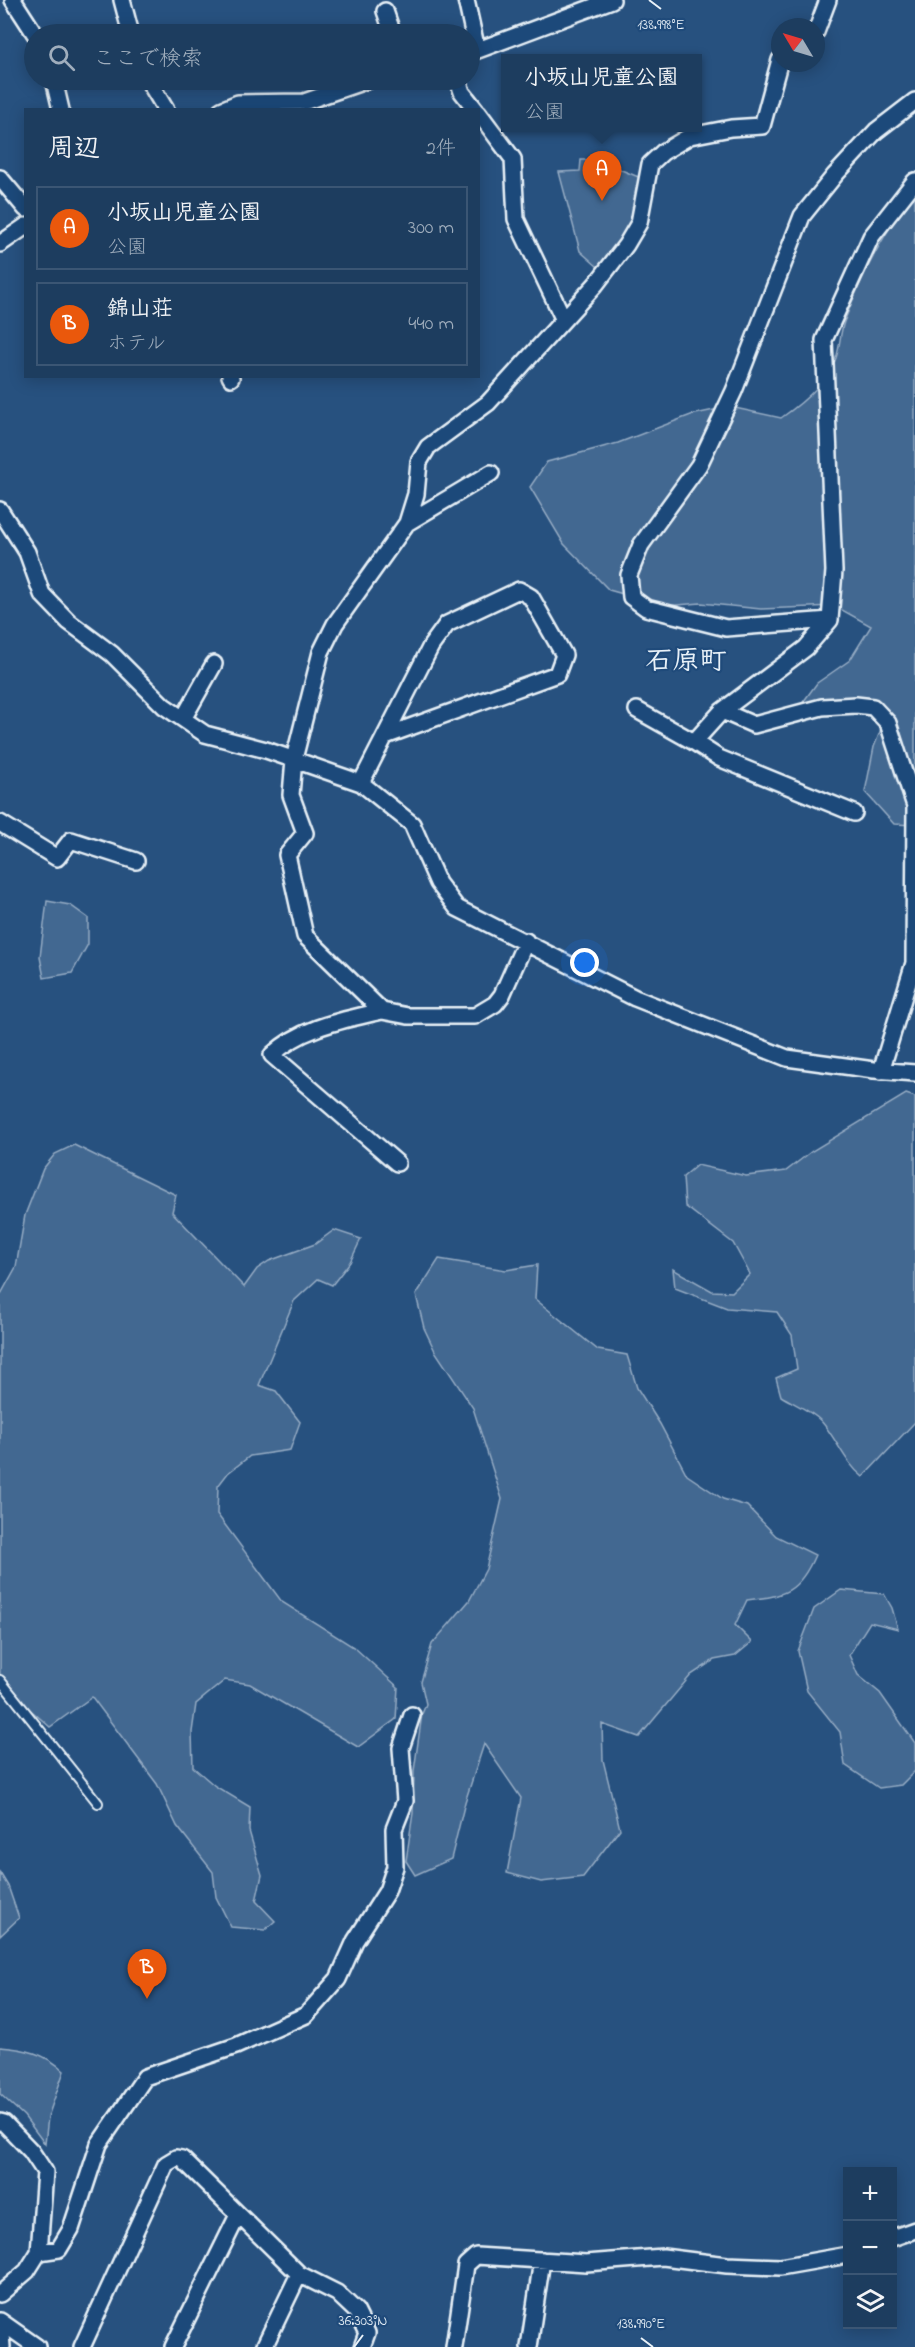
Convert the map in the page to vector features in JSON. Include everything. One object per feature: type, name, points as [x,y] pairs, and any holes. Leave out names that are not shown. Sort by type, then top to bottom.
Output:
[{"type":"street","points":[[13,0],[29,24]]},
{"type":"street","points":[[122,0],[128,24]]},
{"type":"street","points":[[466,0],[469,24]]},
{"type":"street","points":[[480,48],[612,0]]},
{"type":"street","points":[[821,18],[828,0]]},
{"type":"street","points":[[385,11],[390,24]]},
{"type":"street","points":[[382,1011],[305,936],[286,855],[305,833],[291,795],[294,759],[321,652],[335,624],[407,523],[416,494],[419,462],[428,447],[488,403],[596,284],[626,245],[639,223],[650,164],[663,152],[690,136],[762,126],[777,72]]},
{"type":"street","points":[[56,90],[61,108]]},
{"type":"street","points":[[154,90],[165,108]]},
{"type":"street","points":[[226,108],[238,103],[304,102],[339,90]]},
{"type":"street","points":[[461,90],[475,108]]},
{"type":"street","points":[[830,620],[726,628],[646,608],[631,597],[628,575],[641,545],[704,454],[734,391],[802,216],[835,175],[876,131],[915,101]]},
{"type":"street","points":[[480,115],[513,159],[516,219],[563,318]]},
{"type":"street","points":[[0,178],[24,207]]},
{"type":"street","points":[[694,742],[722,711],[806,648],[830,620],[834,571],[824,340],[871,237],[915,181]]},
{"type":"street","points":[[0,244],[24,227]]},
{"type":"street","points":[[407,523],[491,473]]},
{"type":"street","points":[[0,510],[27,552],[42,594],[69,622],[112,654],[164,706],[205,734],[294,759],[361,783],[412,824],[438,883],[457,908],[636,998],[787,1058],[881,1071],[915,1073]]},
{"type":"street","points":[[361,783],[388,735],[431,646],[447,624],[519,590],[531,597],[564,655],[557,674],[388,735]]},
{"type":"street","points":[[183,719],[214,664]]},
{"type":"street","points":[[722,711],[754,725],[822,707],[856,705],[873,707],[888,723],[915,806],[914,963],[881,1071]]},
{"type":"street","points":[[637,710],[719,758],[854,813]]},
{"type":"street","points":[[0,823],[57,858],[71,840],[136,861]]},
{"type":"street","points":[[397,1163],[272,1055],[284,1043],[324,1025],[382,1011],[408,1016],[475,1016],[495,1004],[502,995],[526,941]]},
{"type":"street","points":[[39,2252],[59,2249],[71,2229],[99,2144],[145,2077],[236,2046],[306,2015],[338,1980],[355,1941],[387,1891],[395,1867],[394,1829],[405,1801],[401,1748],[412,1715]]},
{"type":"street","points":[[0,2122],[4,2122],[31,2151],[45,2172],[39,2252],[27,2271],[0,2294]]},
{"type":"street","points":[[82,2347],[166,2164],[171,2159],[182,2160],[299,2274],[337,2293],[356,2311],[367,2333],[362,2347]]},
{"type":"street","points":[[173,2347],[238,2215]]},
{"type":"street","points":[[897,2236],[915,2230]]},
{"type":"street","points":[[454,2347],[466,2265],[476,2256],[586,2263],[663,2257],[727,2265],[780,2267],[843,2256]]},
{"type":"street","points":[[529,2347],[542,2260]]},
{"type":"street","points":[[264,2347],[299,2274]]},
{"type":"street","points":[[0,2321],[2,2347]]},
{"type":"street","points":[[0,2321],[37,2347]]},
{"type":"lane","points":[[0,1680],[98,1803]]},
{"type":"shaded area","points":[[581,160],[597,160],[641,178],[634,223],[598,267],[580,251],[559,172],[580,171]]},
{"type":"shaded area","points":[[915,194],[915,825],[894,824],[865,792],[874,747],[883,724],[844,702],[801,705],[817,683],[850,660],[871,626],[835,606],[761,609],[701,603],[665,606],[609,590],[564,544],[530,487],[547,462],[618,443],[691,415],[735,408],[781,418],[789,412],[813,392],[827,376],[837,354],[844,322],[866,271],[883,238]]},
{"type":"shaded area","points":[[47,901],[70,905],[88,918],[88,944],[72,973],[44,978],[40,957]]},
{"type":"shaded area","points":[[906,1094],[915,1097],[915,1422],[863,1477],[856,1471],[817,1417],[781,1396],[776,1378],[797,1369],[792,1335],[777,1312],[727,1308],[675,1288],[673,1269],[712,1291],[732,1292],[750,1274],[733,1243],[685,1206],[683,1177],[697,1165],[746,1176],[786,1171],[812,1151]]},
{"type":"shaded area","points":[[74,1145],[176,1195],[172,1212],[244,1287],[257,1269],[269,1261],[315,1244],[334,1230],[361,1239],[350,1262],[332,1285],[318,1279],[294,1301],[259,1385],[276,1391],[300,1422],[290,1450],[250,1456],[228,1473],[218,1486],[217,1514],[282,1602],[355,1648],[398,1687],[396,1719],[358,1747],[250,1684],[225,1680],[196,1704],[192,1732],[193,1767],[215,1786],[250,1807],[249,1831],[262,1875],[256,1901],[275,1921],[265,1930],[231,1927],[216,1897],[213,1872],[177,1826],[157,1784],[92,1697],[50,1727],[0,1683],[0,1296],[16,1267],[25,1215],[43,1169],[55,1154]]},
{"type":"shaded area","points":[[439,1259],[506,1270],[537,1265],[535,1299],[598,1350],[627,1355],[637,1388],[660,1424],[687,1475],[723,1499],[747,1506],[776,1536],[815,1555],[803,1577],[789,1590],[781,1594],[747,1600],[735,1625],[752,1642],[735,1656],[714,1660],[691,1675],[639,1737],[602,1724],[603,1760],[620,1829],[583,1877],[541,1882],[507,1873],[521,1798],[484,1744],[465,1802],[451,1859],[415,1875],[406,1861],[413,1813],[414,1771],[422,1714],[426,1704],[421,1682],[432,1644],[469,1601],[486,1569],[502,1499],[473,1408],[435,1351],[424,1328],[416,1295]]},
{"type":"shaded area","points":[[841,1590],[884,1594],[892,1608],[898,1629],[870,1622],[849,1655],[858,1675],[880,1693],[915,1743],[915,1771],[901,1785],[879,1788],[845,1765],[840,1732],[807,1691],[798,1651],[814,1609]]},
{"type":"shaded area","points":[[0,1873],[8,1886],[19,1918],[0,1936]]},
{"type":"shaded area","points":[[0,2047],[18,2049],[42,2056],[64,2071],[48,2117],[45,2144],[24,2116],[0,2094]]},
{"type":"place","name":"小坂山児童公園","points":[[602,201]]},
{"type":"place","name":"錦山荘","points":[[147,1999]]},
{"type":"district","name":"石原町","points":[[686,660]]}]
